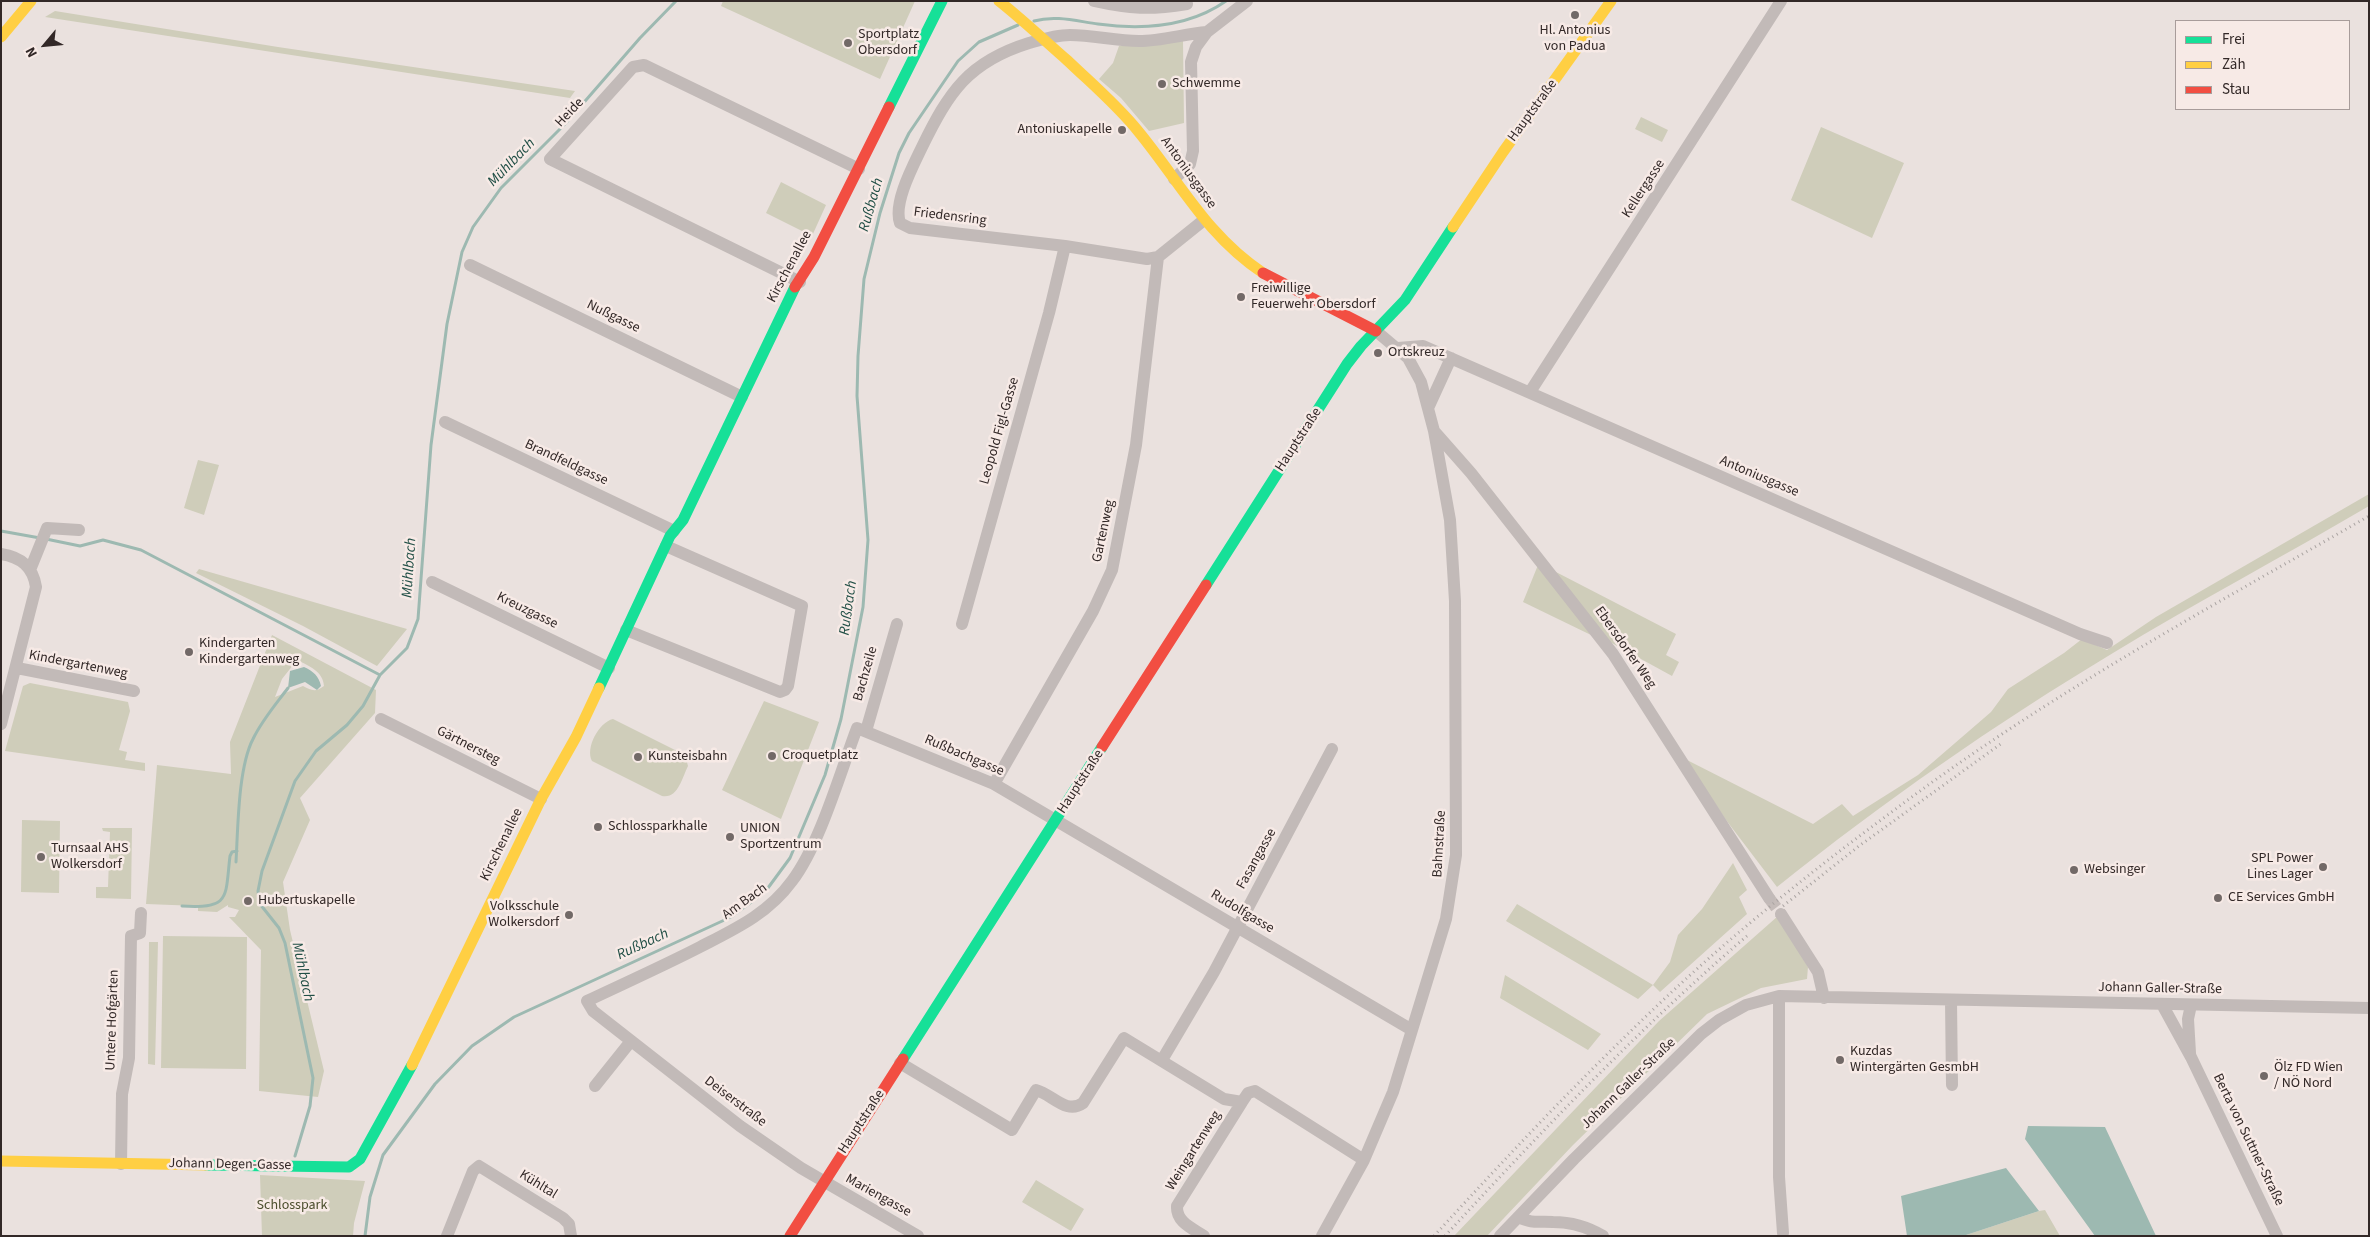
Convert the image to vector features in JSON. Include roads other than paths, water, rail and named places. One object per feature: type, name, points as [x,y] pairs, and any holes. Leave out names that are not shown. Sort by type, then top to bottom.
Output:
[{"type":"street","points":[[1,37],[31,1]]},
{"type":"street","name":"Kirschenallee","points":[[407,1075],[541,799],[576,737],[666,546],[682,520],[942,1]]},
{"type":"street","points":[[1094,1],[1131,9],[1158,9],[1187,4]]},
{"type":"street","points":[[1174,178],[1190,164],[1193,151],[1191,62],[1196,47],[1207,32],[1248,1]]},
{"type":"street","name":"Hauptstraße","points":[[790,1236],[1347,364],[1405,300],[1503,152],[1611,1]]},
{"type":"street","name":"Kellergasse","points":[[1530,392],[1781,1]]},
{"type":"street","name":"Antoniusgasse","points":[[1009,4],[1020,17],[1124,114],[1204,220],[1232,250],[1268,276],[1376,331]]},
{"type":"street","points":[[1040,36],[1071,35],[1110,40],[1142,41],[1207,32]]},
{"type":"street","name":"Friedensring","points":[[1040,36],[992,57],[973,71],[954,90],[916,159],[901,200],[898,217],[902,225],[910,228],[1065,246],[1147,259],[1158,257]]},
{"type":"street","name":"Heide","points":[[800,282],[550,159],[633,67],[644,65],[859,168]]},
{"type":"street","points":[[1158,257],[1204,220]]},
{"type":"street","name":"Leopold Figl-Gasse","points":[[962,624],[1049,313],[1065,246]]},
{"type":"street","name":"Gartenweg","points":[[994,784],[1093,611],[1112,570],[1136,445],[1158,257]]},
{"type":"street","name":"Nußgasse","points":[[470,265],[742,397]]},
{"type":"street","name":"Bahnstraße","points":[[1322,1236],[1364,1160],[1393,1092],[1446,919],[1456,856],[1455,601],[1450,520],[1429,406],[1415,368],[1398,348],[1376,331]]},
{"type":"street","name":"Antoniusgasse","points":[[1398,348],[1423,346],[2080,634],[2106,643]]},
{"type":"street","points":[[1429,406],[1451,358]]},
{"type":"street","name":"Brandfeldgasse","points":[[445,422],[674,531]]},
{"type":"street","name":"Ebersdorfer Weg","points":[[1434,431],[1483,488],[1613,654],[1769,898]]},
{"type":"street","points":[[30,570],[46,528],[69,531],[79,530]]},
{"type":"street","points":[[626,630],[780,692],[788,686],[802,606],[666,546]]},
{"type":"street","points":[[1,554],[21,560],[30,570],[36,587],[1,724]]},
{"type":"street","name":"Kreuzgasse","points":[[432,582],[609,668]]},
{"type":"street","name":"Bachzeile","points":[[861,729],[896,624]]},
{"type":"street","name":"Kindergartenweg","points":[[16,668],[134,691]]},
{"type":"street","name":"Gärtnersteg","points":[[381,719],[541,799]]},
{"type":"street","name":"Rußbachgasse","points":[[861,729],[994,784],[1057,819]]},
{"type":"street","name":"Am Bach","points":[[587,1001],[729,933],[762,912],[778,898],[794,880],[817,834],[861,729]]},
{"type":"street","name":"Fasangasse","points":[[1162,1060],[1214,972],[1332,748]]},
{"type":"street","name":"Rudolfgasse","points":[[1057,819],[1412,1030]]},
{"type":"street","name":"Untere Hofgärten","points":[[121,1164],[122,1094],[129,1058],[131,936],[140,933],[141,913]]},
{"type":"street","points":[[1781,914],[1818,972],[1824,998]]},
{"type":"street","points":[[1779,996],[1779,1178],[1783,1232]]},
{"type":"street","name":"Johann Galler-Straße","points":[[1500,1236],[1706,1030],[1746,1006],[1779,996],[2163,1006],[2369,1008]]},
{"type":"street","points":[[1951,1000],[1952,1085]]},
{"type":"street","name":"Deiserstraße","points":[[587,1001],[593,1011],[740,1126],[824,1182]]},
{"type":"street","name":"Berta von Suttner-Straße","points":[[2191,1005],[2188,1042],[2191,1057]]},
{"type":"street","name":"Berta von Suttner-Straße","points":[[2163,1006],[2191,1057],[2278,1236]]},
{"type":"street","points":[[900,1063],[1012,1130],[1036,1090],[1066,1106],[1075,1108],[1083,1104],[1124,1038],[1224,1099],[1242,1102],[1248,1093],[1255,1091],[1364,1160]]},
{"type":"street","points":[[595,1086],[631,1041]]},
{"type":"street","name":"Johann Degen-Gasse","points":[[1,1161],[350,1167],[360,1159],[407,1075]]},
{"type":"street","name":"Weingartenweg","points":[[1204,1236],[1182,1222],[1177,1212],[1177,1206],[1242,1102]]},
{"type":"street","name":"Kühltal","points":[[446,1236],[477,1163],[563,1218],[569,1224],[571,1236]]},
{"type":"street","name":"Mariengasse","points":[[824,1182],[918,1236]]},
{"type":"street","points":[[1518,1217],[1532,1223],[1567,1222],[1585,1227],[1603,1236]]},
{"type":"water","points":[[304,667],[313,672],[319,679],[321,686],[317,690],[305,682],[288,688],[290,671]]},
{"type":"water","points":[[2028,1126],[2105,1127],[2156,1236],[2095,1236],[2025,1139]]},
{"type":"water","points":[[2006,1168],[2039,1211],[1963,1236],[1907,1236],[1901,1196]]},
{"type":"waterway","name":"Mühlbach","points":[[295,1156],[310,1106],[313,1078],[285,943],[279,928],[260,904],[258,891],[262,871],[295,781],[316,751],[347,725],[363,706],[380,675],[407,648],[418,619],[431,445],[447,324],[462,252],[473,227],[501,188],[566,123],[640,38],[676,1]]},
{"type":"waterway","name":"Rußbach","points":[[1034,21],[1066,19],[1115,26],[1148,26],[1181,21],[1197,16],[1212,10],[1226,1]]},
{"type":"waterway","name":"Rußbach","points":[[365,1236],[370,1197],[383,1155],[435,1084],[472,1046],[514,1017],[731,917],[765,892],[790,858],[825,775],[841,719],[863,607],[868,540],[857,396],[858,356],[864,279],[880,213],[899,153],[909,133],[958,61],[979,42],[1018,25]]},
{"type":"waterway","points":[[1,531],[40,538]]},
{"type":"waterway","points":[[46,539],[80,546],[103,540],[141,550],[380,675]]},
{"type":"waterway","points":[[236,862],[240,799],[248,751],[269,712],[288,688]]},
{"type":"waterway","points":[[182,906],[217,903],[226,891],[230,856],[232,852],[237,851]]},
{"type":"tunnel","points":[[1769,898],[1781,914]]},
{"type":"railway","points":[[1434,1236],[1552,1110],[1644,1018],[1737,934],[1833,856],[1931,783],[2037,711],[2202,611],[2369,516]]},
{"type":"railway","points":[[1783,906],[1859,846],[2002,743]]},
{"type":"railway","points":[[1445,1236],[1517,1158],[1629,1044],[1667,1007],[1747,936]]},
{"type":"place","name":"Hl. Antonius von Padua","points":[[1575,15]]},
{"type":"place","name":"Sportplatz Obersdorf","points":[[848,43]]},
{"type":"place","name":"Schwemme","points":[[1162,84]]},
{"type":"place","name":"Antoniuskapelle","points":[[1122,130]]},
{"type":"place","name":"Freiwillige Feuerwehr Obersdorf","points":[[1241,297]]},
{"type":"place","name":"Ortskreuz","points":[[1378,353]]},
{"type":"place","name":"Kindergarten Kindergartenweg","points":[[189,652]]},
{"type":"place","name":"Croquetplatz","points":[[772,756]]},
{"type":"place","name":"Kunsteisbahn","points":[[638,757]]},
{"type":"place","name":"Schlossparkhalle","points":[[598,827]]},
{"type":"place","name":"UNION Sportzentrum","points":[[730,837]]},
{"type":"place","name":"Turnsaal AHS Wolkersdorf","points":[[41,857]]},
{"type":"place","name":"SPL Power Lines Lager","points":[[2323,867]]},
{"type":"place","name":"Websinger","points":[[2074,870]]},
{"type":"place","name":"CE Services GmbH","points":[[2218,898]]},
{"type":"place","name":"Hubertuskapelle","points":[[248,901]]},
{"type":"place","name":"Volksschule Wolkersdorf","points":[[569,915]]},
{"type":"place","name":"Kuzdas Wintergärten GesmbH","points":[[1840,1060]]},
{"type":"place","name":"Ölz FD Wien / NÖ Nord","points":[[2264,1076]]},
{"type":"park label","name":"Schlosspark","points":[[292,1206]]}]
